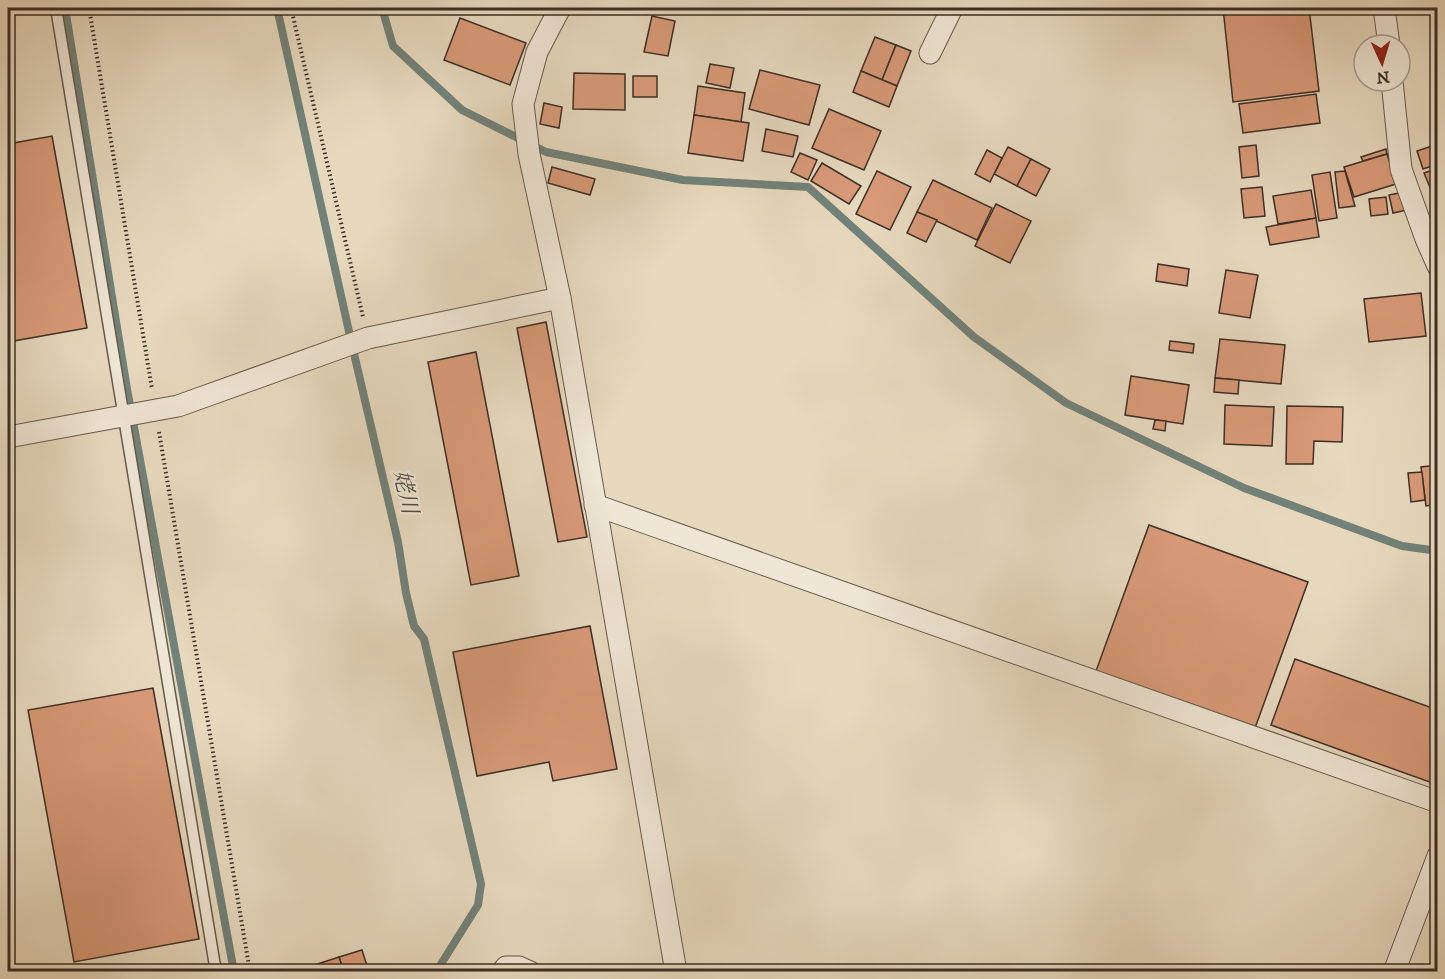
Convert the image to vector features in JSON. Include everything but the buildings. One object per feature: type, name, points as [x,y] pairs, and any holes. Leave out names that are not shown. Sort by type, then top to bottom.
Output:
[{"type":"street","points":[[560,8],[537,52],[523,104],[529,154],[560,298],[676,972]]},
{"type":"street","points":[[930,53],[952,8]]},
{"type":"street","points":[[1384,8],[1387,33]]},
{"type":"street","points":[[1393,93],[1401,169],[1437,266]]},
{"type":"street","points":[[8,437],[178,406],[368,338],[560,298]]},
{"type":"street","points":[[595,505],[1437,802]]},
{"type":"street","points":[[1394,972],[1437,856]]},
{"type":"street","points":[[502,972],[506,967],[519,967],[530,972]]},
{"type":"lane","points":[[56,8],[216,972]]},
{"type":"path","points":[[89,8],[250,972]]},
{"type":"path","points":[[291,8],[368,338]]},
{"type":"waterway","points":[[65,8],[127,389],[234,972]]},
{"type":"waterway","name":"姥川","points":[[277,8],[398,542],[406,593],[414,626],[424,639],[481,884],[478,905],[436,972]]},
{"type":"waterway","points":[[382,8],[393,46],[462,110],[546,152],[683,180],[808,187],[974,337],[1066,403],[1244,488],[1402,546],[1438,551]]}]
